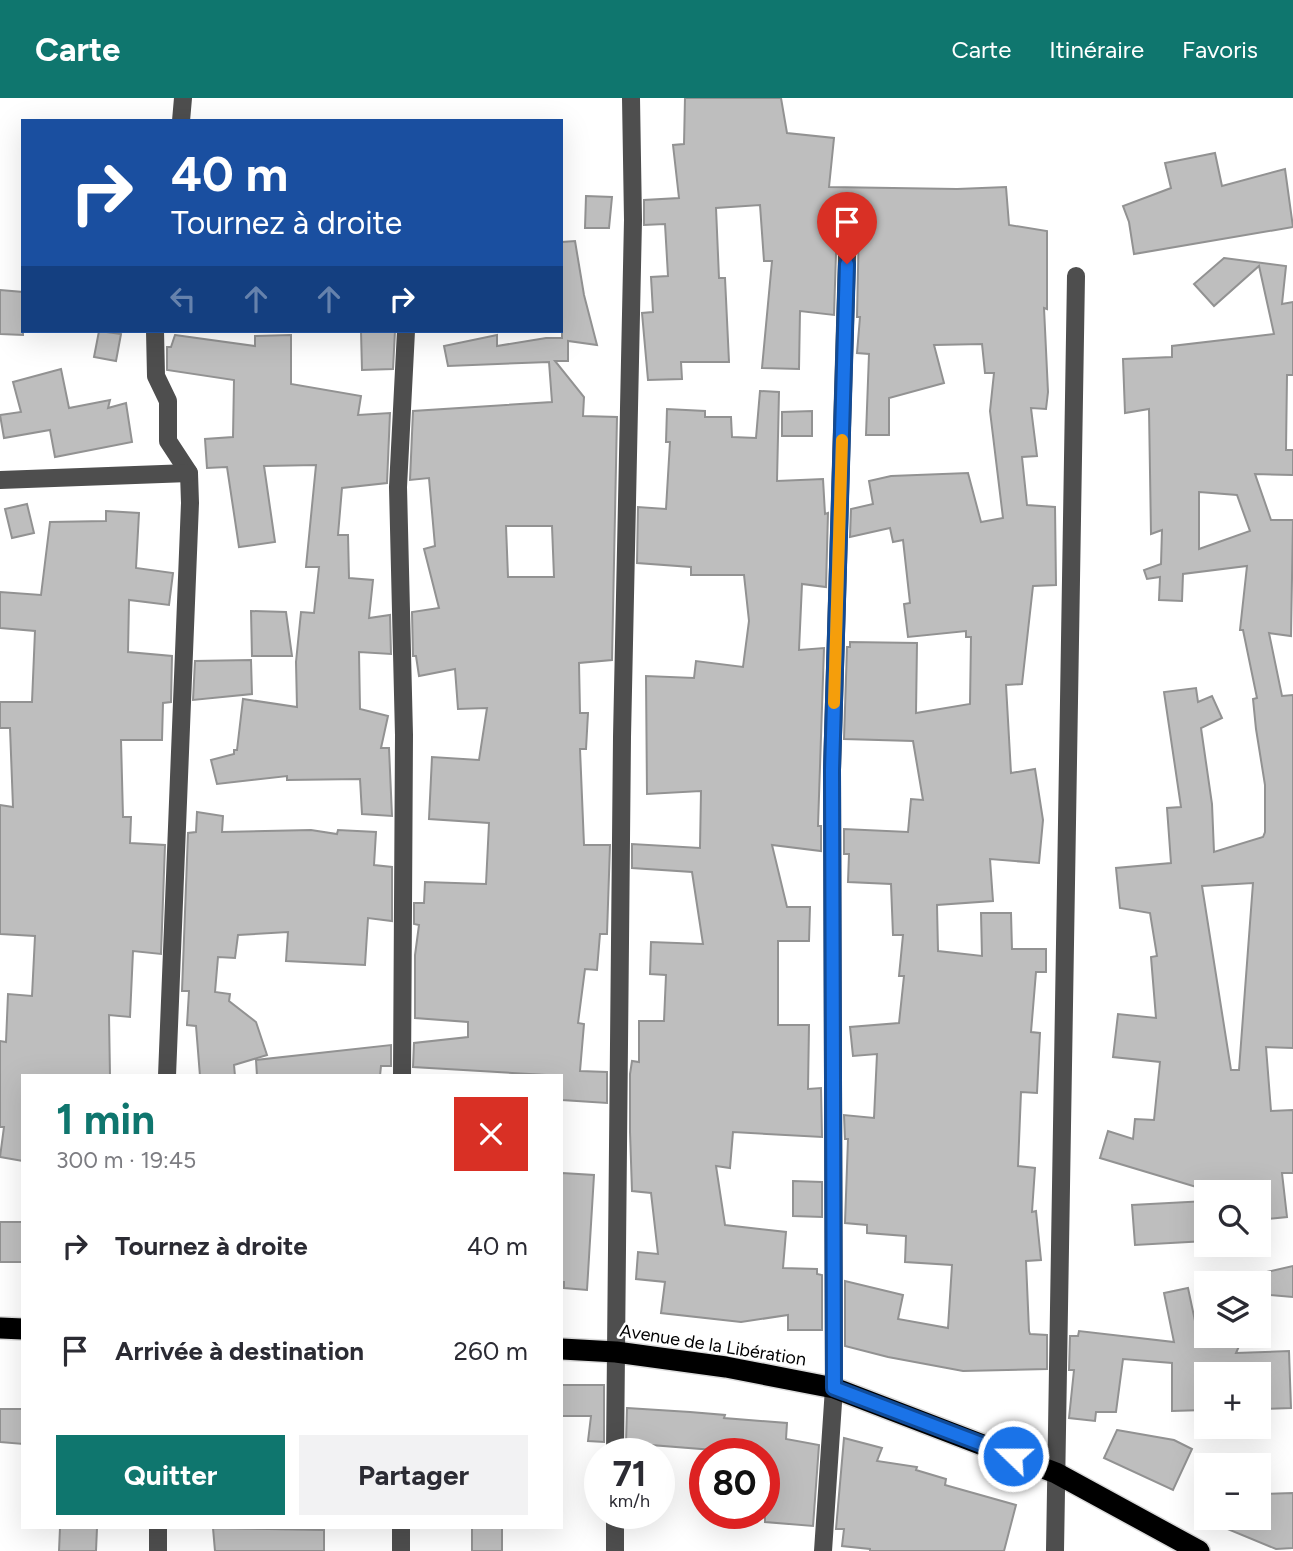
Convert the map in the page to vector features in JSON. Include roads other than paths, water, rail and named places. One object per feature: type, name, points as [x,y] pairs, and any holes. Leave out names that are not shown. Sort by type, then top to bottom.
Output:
[{"type":"highway","points":[[0,1328],[21,1329]]},
{"type":"highway","name":"Avenue de la Libération","points":[[563,1349],[616,1352],[726,1367],[834,1388],[1056,1473],[1199,1551]]},
{"type":"street","points":[[181,119],[183,98]]},
{"type":"street","points":[[615,1438],[622,737],[633,220],[631,98]]},
{"type":"street","points":[[823,1551],[834,1388],[832,770],[848,223]]},
{"type":"street","points":[[1055,1551],[1076,276]]},
{"type":"street","points":[[155,333],[156,376],[168,401],[168,441],[189,473],[167,1074]]},
{"type":"street","points":[[402,1074],[404,735],[398,487],[406,333]]},
{"type":"street","points":[[0,480],[189,473]]},
{"type":"street","points":[[158,1529],[158,1551]]},
{"type":"street","points":[[401,1529],[401,1551]]},
{"type":"street","points":[[615,1529],[615,1551]]}]
